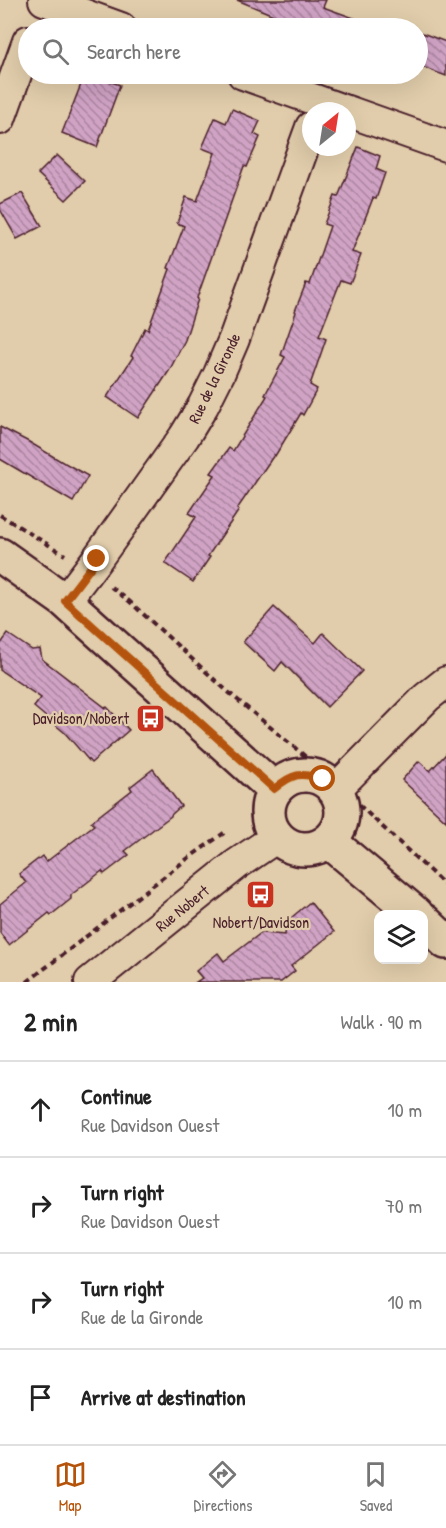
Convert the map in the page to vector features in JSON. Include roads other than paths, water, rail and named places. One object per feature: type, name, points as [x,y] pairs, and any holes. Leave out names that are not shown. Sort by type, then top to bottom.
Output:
[{"type":"street","points":[[37,18],[44,0],[94,18]]},
{"type":"street","points":[[0,119],[18,69]]},
{"type":"street","points":[[265,84],[306,102]]},
{"type":"street","points":[[356,120],[446,146]]},
{"type":"street","name":"Rue de la Gironde","points":[[65,601],[184,437],[219,374],[310,156]]},
{"type":"street","points":[[0,555],[65,601],[274,789]]},
{"type":"street","points":[[337,786],[427,697],[446,682]]},
{"type":"street","points":[[306,774],[337,786],[342,809],[340,827],[329,841],[313,849],[295,848],[277,837],[269,824],[267,807],[274,789],[288,778],[306,774]]},
{"type":"street","name":"Rue Nobert","points":[[90,982],[237,864],[277,837]]},
{"type":"street","points":[[329,841],[410,910]]},
{"type":"street","points":[[428,926],[446,942]]},
{"type":"place","name":"Davidson/Nobert","points":[[150,718]]},
{"type":"place","name":"Nobert/Davidson","points":[[261,894]]}]
